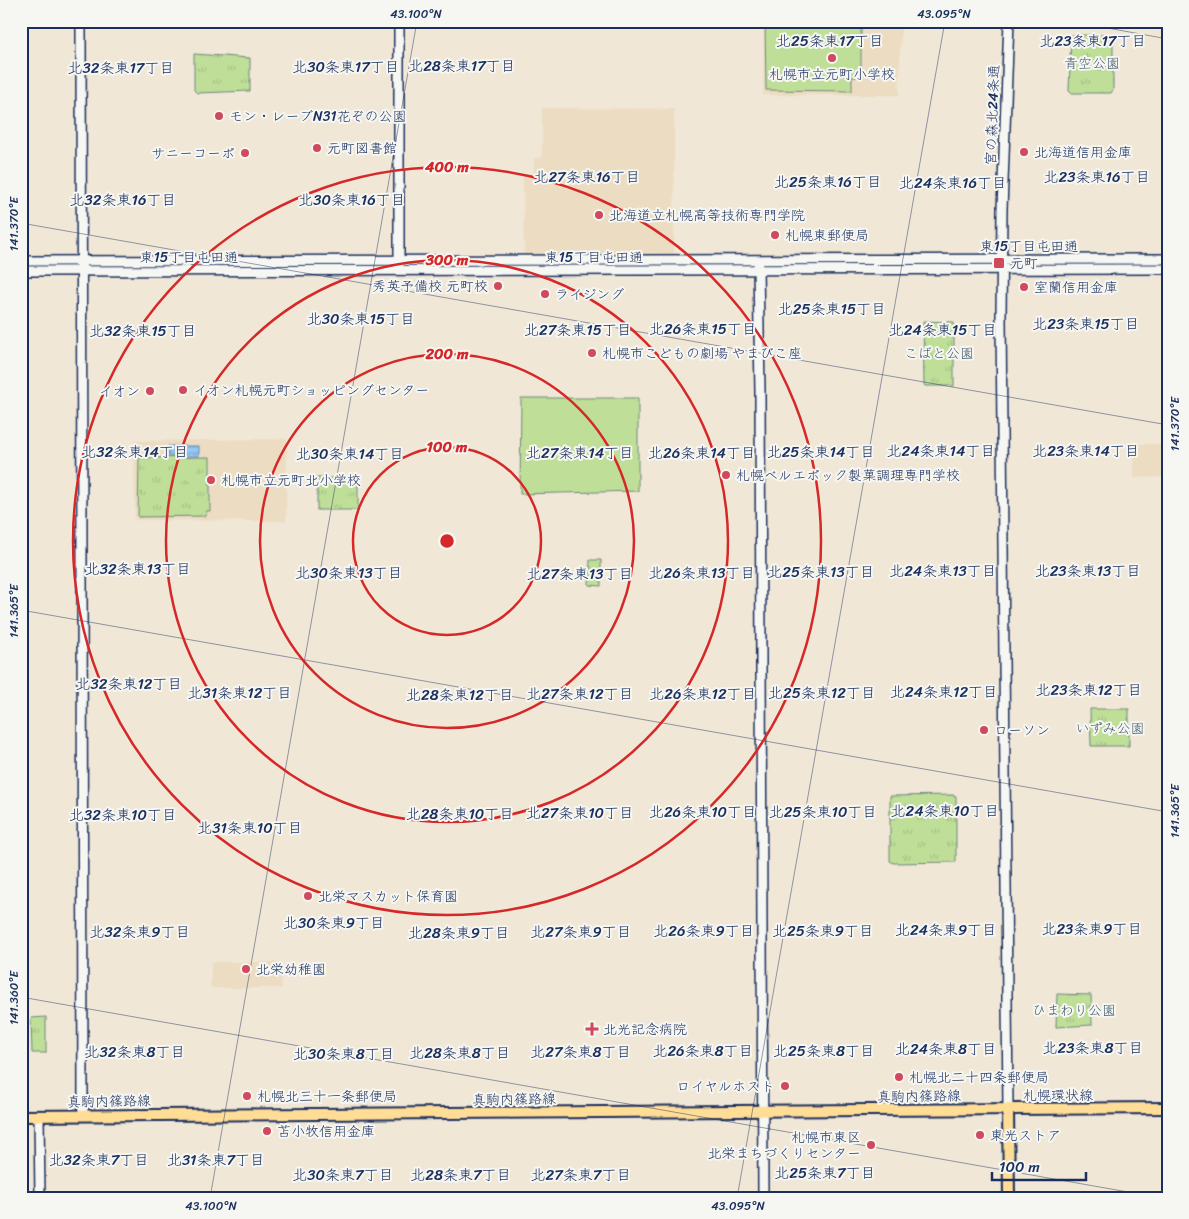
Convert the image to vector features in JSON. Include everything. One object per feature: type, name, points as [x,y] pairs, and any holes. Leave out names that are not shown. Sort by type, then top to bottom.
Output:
[{"type":"main road","name":"札幌環状線","points":[[1009,1198],[1008,1109],[1168,1108]]},
{"type":"main road","name":"真駒内篠路線","points":[[21,1116],[1008,1109]]},
{"type":"street","points":[[80,21],[83,1115]]},
{"type":"street","points":[[399,21],[399,266]]},
{"type":"street","name":"宮の森北24条通","points":[[1008,1109],[1002,259],[1009,21]]},
{"type":"street","points":[[757,259],[759,270],[763,1198]]},
{"type":"street","name":"東15丁目屯田通","points":[[21,271],[757,259],[1168,259]]},
{"type":"street","name":"東15丁目屯田通","points":[[21,261],[759,270],[1168,269]]},
{"type":"street","points":[[39,1116],[40,1198]]},
{"type":"shaded area","name":"札幌市立元町小学校","points":[[764,21],[901,21],[899,95],[763,95]]},
{"type":"shaded area","name":"北海道立札幌高等技術専門学院","points":[[542,108],[674,109],[674,256],[524,254],[523,176],[534,176],[534,158],[542,158]]},
{"type":"shaded area","name":"札幌市立元町北小学校","points":[[287,439],[286,521],[135,520],[134,441]]},
{"type":"shaded area","points":[[1135,444],[1166,444],[1166,477],[1134,478]]},
{"type":"shaded area","name":"北栄幼稚園","points":[[211,962],[280,962],[282,988],[211,988]]},
{"type":"green space","name":"札幌市立元町小学校","points":[[765,21],[808,21],[809,26],[861,26],[861,77],[852,77],[852,91],[766,90]]},
{"type":"green space","name":"青空公園","points":[[1071,35],[1113,35],[1113,90],[1111,93],[1071,93],[1069,91]]},
{"type":"green space","points":[[194,54],[250,58],[250,91],[197,93],[194,90]]},
{"type":"green space","name":"こばと公園","points":[[923,321],[954,322],[954,386],[925,386],[924,384]]},
{"type":"green space","points":[[521,398],[638,398],[638,491],[520,494]]},
{"type":"green space","points":[[210,457],[210,511],[206,511],[206,516],[138,517],[139,458]]},
{"type":"green space","points":[[317,478],[358,478],[358,510],[317,510]]},
{"type":"green space","points":[[590,560],[601,560],[601,586],[589,585]]},
{"type":"green space","name":"いずみ公園","points":[[1090,709],[1129,709],[1129,746],[1091,746]]},
{"type":"green space","points":[[890,796],[956,796],[956,862],[894,863],[890,861]]},
{"type":"green space","name":"ひまわり公園","points":[[1057,994],[1091,995],[1092,1025],[1056,1027]]},
{"type":"green space","points":[[46,1017],[46,1053],[32,1053],[31,1018]]},
{"type":"water","points":[[168,446],[199,446],[199,456],[168,456]]},
{"type":"place","name":"札幌市立元町小学校","points":[[832,58]]},
{"type":"place","name":"モン・レーブN31花ぞの公園","points":[[219,116]]},
{"type":"place","name":"元町図書館","points":[[317,148]]},
{"type":"place","name":"北海道信用金庫","points":[[1024,152]]},
{"type":"place","name":"サニーコーポ","points":[[245,153]]},
{"type":"place","name":"北海道立札幌高等技術専門学院","points":[[599,215]]},
{"type":"place","name":"札幌東郵便局","points":[[775,235]]},
{"type":"place","name":"元町","points":[[999,263]]},
{"type":"place","name":"秀英予備校 元町校","points":[[498,286]]},
{"type":"place","name":"室蘭信用金庫","points":[[1024,287]]},
{"type":"place","name":"ライジング","points":[[545,294]]},
{"type":"place","name":"札幌市こどもの劇場 やまびこ座","points":[[592,353]]},
{"type":"place","name":"イオン札幌元町ショッピングセンター","points":[[183,390]]},
{"type":"place","name":"イオン","points":[[150,391]]},
{"type":"place","name":"札幌ベルエポック製菓調理専門学校","points":[[726,475]]},
{"type":"place","name":"札幌市立元町北小学校","points":[[211,480]]},
{"type":"place","name":"ローソン","points":[[984,730]]},
{"type":"place","name":"北栄マスカット保育園","points":[[308,896]]},
{"type":"place","name":"北栄幼稚園","points":[[246,969]]},
{"type":"place","name":"北光記念病院","points":[[592,1029]]},
{"type":"place","name":"札幌北二十四条郵便局","points":[[899,1077]]},
{"type":"place","name":"ロイヤルホスト","points":[[785,1086]]},
{"type":"place","name":"札幌北三十一条郵便局","points":[[247,1096]]},
{"type":"place","name":"苫小牧信用金庫","points":[[267,1131]]},
{"type":"place","name":"東光ストア","points":[[980,1135]]},
{"type":"place","name":"札幌市東区 北栄まちづくりセンター","points":[[871,1145]]},
{"type":"district","name":"北25条東17丁目","points":[[830,41]]},
{"type":"district","name":"北23条東17丁目","points":[[1093,41]]},
{"type":"district","name":"北28条東17丁目","points":[[462,66]]},
{"type":"district","name":"北30条東17丁目","points":[[346,67]]},
{"type":"district","name":"北32条東17丁目","points":[[121,68]]},
{"type":"district","name":"北27条東16丁目","points":[[587,177]]},
{"type":"district","name":"北23条東16丁目","points":[[1097,177]]},
{"type":"district","name":"北25条東16丁目","points":[[828,182]]},
{"type":"district","name":"北24条東16丁目","points":[[953,183]]},
{"type":"district","name":"北32条東16丁目","points":[[123,200]]},
{"type":"district","name":"北30条東16丁目","points":[[352,200]]},
{"type":"district","name":"北25条東15丁目","points":[[832,309]]},
{"type":"district","name":"北30条東15丁目","points":[[361,319]]},
{"type":"district","name":"北23条東15丁目","points":[[1086,324]]},
{"type":"district","name":"北26条東15丁目","points":[[703,329]]},
{"type":"district","name":"北27条東15丁目","points":[[578,330]]},
{"type":"district","name":"北24条東15丁目","points":[[943,330]]},
{"type":"district","name":"北32条東15丁目","points":[[143,331]]},
{"type":"district","name":"北24条東14丁目","points":[[941,451]]},
{"type":"district","name":"北23条東14丁目","points":[[1086,451]]},
{"type":"district","name":"北32条東14丁目","points":[[135,452]]},
{"type":"district","name":"北25条東14丁目","points":[[821,452]]},
{"type":"district","name":"北27条東14丁目","points":[[580,453]]},
{"type":"district","name":"北26条東14丁目","points":[[702,453]]},
{"type":"district","name":"北30条東14丁目","points":[[350,454]]},
{"type":"district","name":"北32条東13丁目","points":[[138,569]]},
{"type":"district","name":"北24条東13丁目","points":[[943,571]]},
{"type":"district","name":"北23条東13丁目","points":[[1088,571]]},
{"type":"district","name":"北25条東13丁目","points":[[821,572]]},
{"type":"district","name":"北30条東13丁目","points":[[349,573]]},
{"type":"district","name":"北26条東13丁目","points":[[702,573]]},
{"type":"district","name":"北27条東13丁目","points":[[580,574]]},
{"type":"district","name":"北32条東12丁目","points":[[129,684]]},
{"type":"district","name":"北23条東12丁目","points":[[1089,690]]},
{"type":"district","name":"北24条東12丁目","points":[[944,692]]},
{"type":"district","name":"北31条東12丁目","points":[[240,693]]},
{"type":"district","name":"北25条東12丁目","points":[[822,693]]},
{"type":"district","name":"北27条東12丁目","points":[[580,694]]},
{"type":"district","name":"北26条東12丁目","points":[[703,694]]},
{"type":"district","name":"北28条東12丁目","points":[[460,695]]},
{"type":"district","name":"北24条東10丁目","points":[[945,811]]},
{"type":"district","name":"北26条東10丁目","points":[[703,812]]},
{"type":"district","name":"北25条東10丁目","points":[[823,812]]},
{"type":"district","name":"北27条東10丁目","points":[[580,813]]},
{"type":"district","name":"北28条東10丁目","points":[[460,814]]},
{"type":"district","name":"北32条東10丁目","points":[[123,815]]},
{"type":"district","name":"北31条東10丁目","points":[[250,828]]},
{"type":"district","name":"北30条東9丁目","points":[[334,923]]},
{"type":"district","name":"北23条東9丁目","points":[[1092,929]]},
{"type":"district","name":"北24条東9丁目","points":[[946,930]]},
{"type":"district","name":"北26条東9丁目","points":[[704,931]]},
{"type":"district","name":"北25条東9丁目","points":[[823,931]]},
{"type":"district","name":"北32条東9丁目","points":[[140,932]]},
{"type":"district","name":"北27条東9丁目","points":[[581,932]]},
{"type":"district","name":"北28条東9丁目","points":[[459,933]]},
{"type":"district","name":"北23条東8丁目","points":[[1093,1048]]},
{"type":"district","name":"北24条東8丁目","points":[[946,1049]]},
{"type":"district","name":"北26条東8丁目","points":[[703,1051]]},
{"type":"district","name":"北25条東8丁目","points":[[824,1051]]},
{"type":"district","name":"北32条東8丁目","points":[[135,1052]]},
{"type":"district","name":"北27条東8丁目","points":[[581,1052]]},
{"type":"district","name":"北28条東8丁目","points":[[460,1053]]},
{"type":"district","name":"北30条東8丁目","points":[[344,1054]]},
{"type":"district","name":"北32条東7丁目","points":[[99,1160]]},
{"type":"district","name":"北31条東7丁目","points":[[216,1160]]},
{"type":"district","name":"北25条東7丁目","points":[[825,1173]]},
{"type":"district","name":"北30条東7丁目","points":[[343,1175]]},
{"type":"district","name":"北28条東7丁目","points":[[461,1175]]},
{"type":"district","name":"北27条東7丁目","points":[[581,1175]]}]
